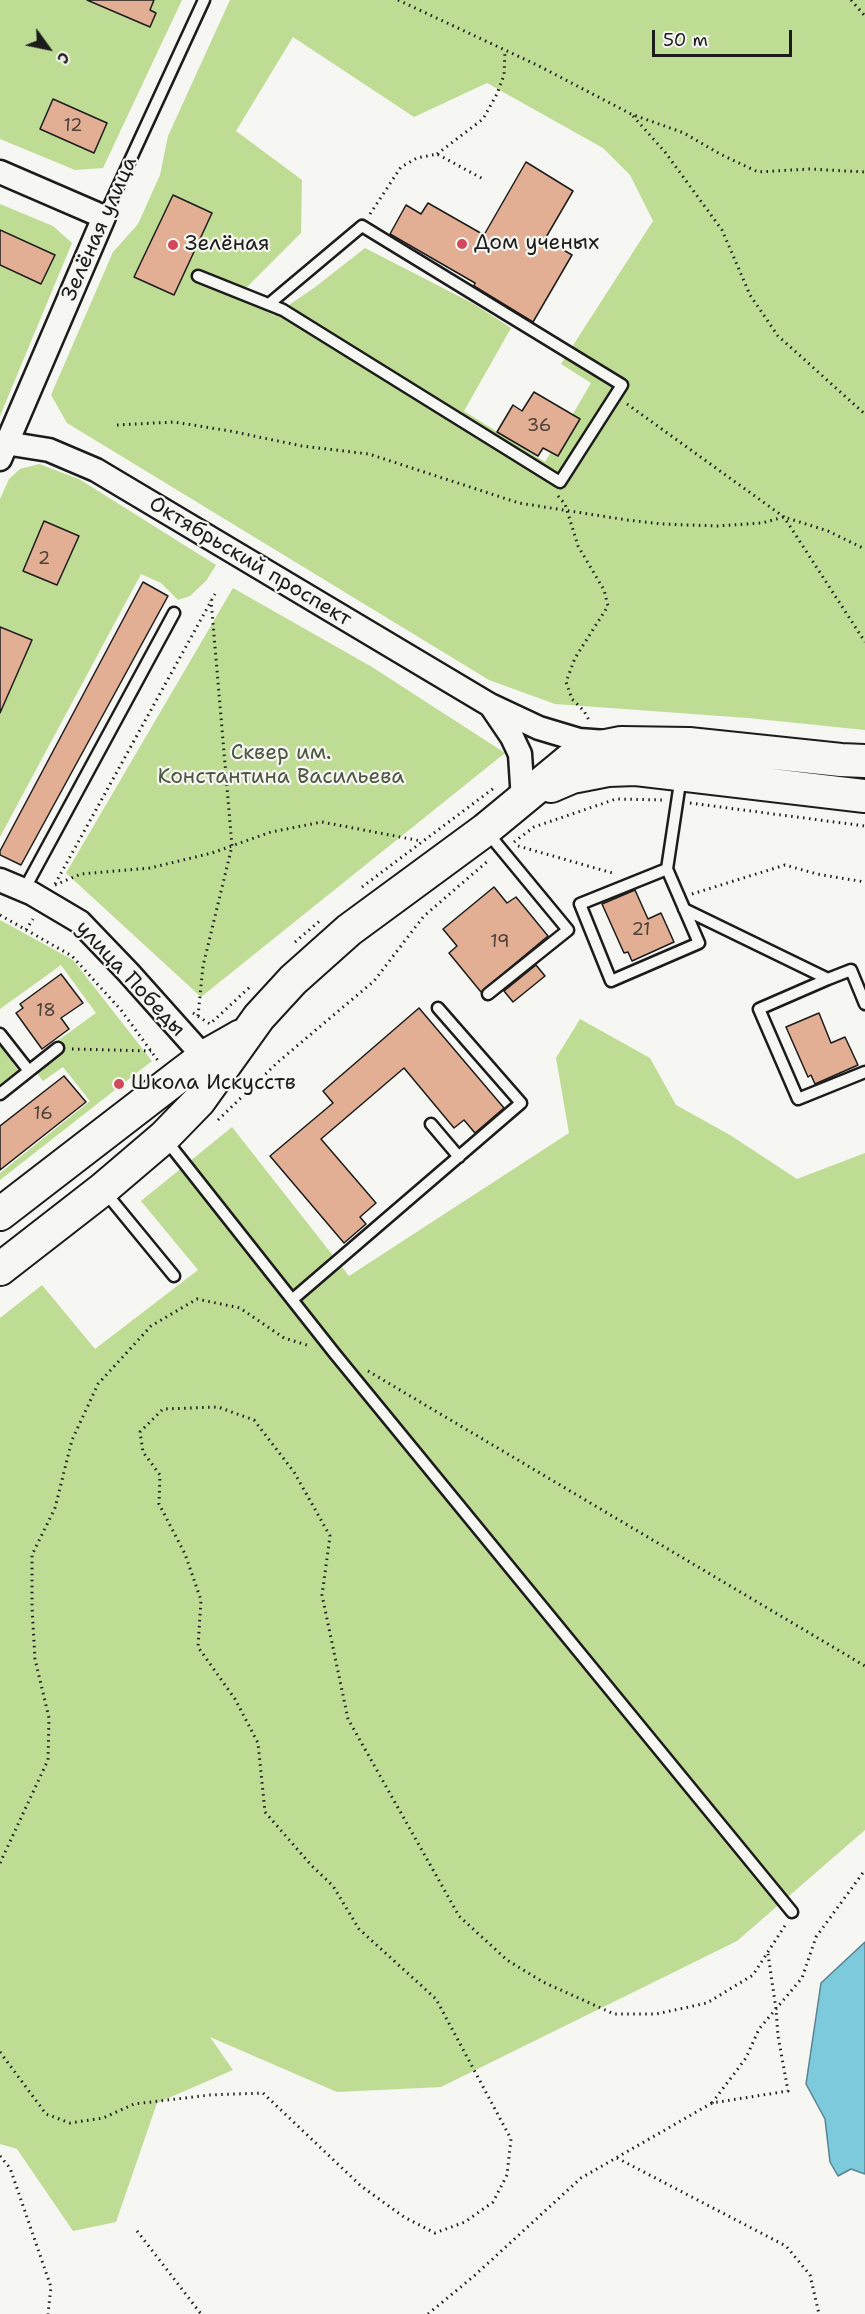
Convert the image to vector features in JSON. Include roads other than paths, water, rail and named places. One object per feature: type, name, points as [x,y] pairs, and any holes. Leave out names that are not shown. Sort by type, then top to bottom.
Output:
[{"type":"main road","points":[[528,796],[614,757],[689,744],[865,761]]},
{"type":"main road","points":[[0,1214],[212,1065],[232,1042],[249,1030],[293,980],[349,930],[494,840],[528,796],[571,759],[591,749],[614,757],[680,788],[865,796]]},
{"type":"main road","points":[[0,1269],[103,1189],[164,1137],[191,1110],[212,1065]]},
{"type":"street","points":[[0,172],[104,217]]},
{"type":"street","name":"Зелёная улица","points":[[2,448],[104,217]]},
{"type":"street","name":"Октябрьский проспект","points":[[2,448],[49,450],[96,470],[490,705],[539,728],[571,738],[614,757]]},
{"type":"street","name":"Октябрьский проспект","points":[[490,705],[509,722],[571,759]]},
{"type":"street","name":"Октябрьский проспект","points":[[490,705],[512,737],[520,754],[528,796]]},
{"type":"street","name":"улица Победы","points":[[0,880],[24,890],[80,922],[212,1065]]},
{"type":"lane","name":"Зелёная улица","points":[[104,217],[204,0]]},
{"type":"lane","points":[[198,276],[283,310],[560,482],[622,385],[362,226],[269,304]]},
{"type":"lane","points":[[24,890],[174,613]]},
{"type":"lane","points":[[667,869],[580,904],[611,981],[699,943],[667,869],[680,788]]},
{"type":"lane","points":[[488,994],[568,930],[494,840]]},
{"type":"lane","points":[[684,909],[828,979]]},
{"type":"lane","points":[[865,1004],[850,970],[759,1009],[798,1099],[865,1072]]},
{"type":"lane","points":[[293,1299],[520,1103],[438,1008]]},
{"type":"lane","points":[[0,1034],[28,1071]]},
{"type":"lane","points":[[0,1094],[58,1048]]},
{"type":"lane","points":[[431,1124],[459,1157]]},
{"type":"lane","points":[[164,1137],[336,1354],[792,1912]]},
{"type":"lane","points":[[103,1189],[174,1276]]},
{"type":"water","points":[[865,1942],[865,2174],[851,2169],[838,2176],[830,2162],[825,2119],[806,2084],[821,1983]]},
{"type":"place","name":"Дом ученых","points":[[462,244]]},
{"type":"place","name":"Зелёная","points":[[173,245]]},
{"type":"place","name":"Школа Искусств","points":[[119,1084]]},
{"type":"park label","name":"Сквер им. Константина Васильева","points":[[281,766]]}]
